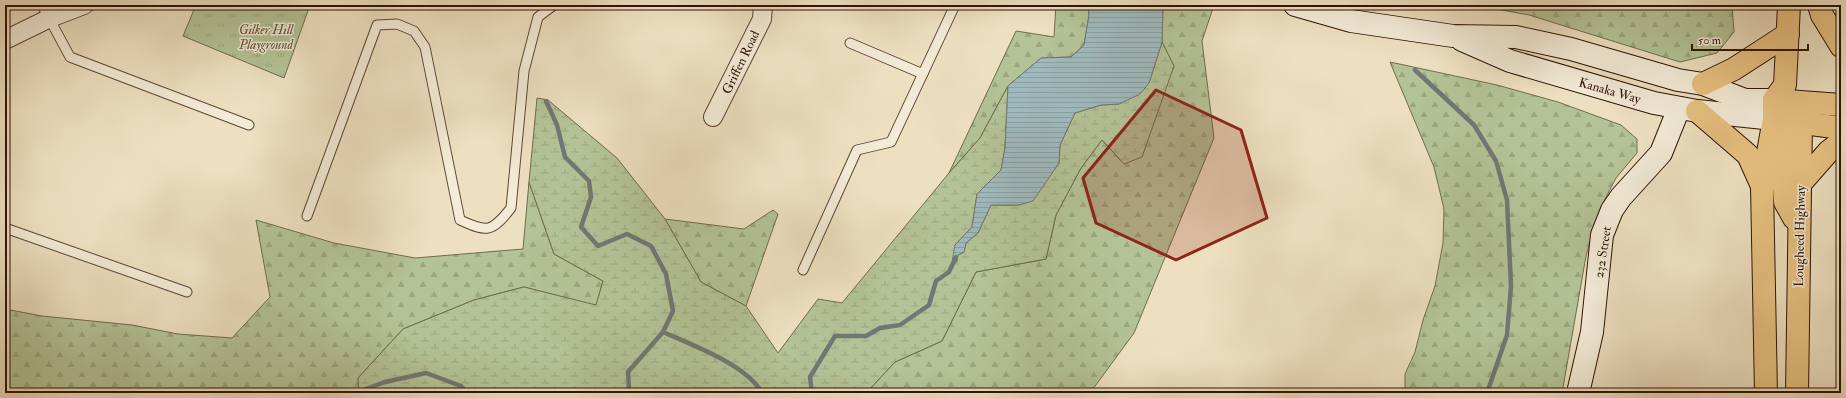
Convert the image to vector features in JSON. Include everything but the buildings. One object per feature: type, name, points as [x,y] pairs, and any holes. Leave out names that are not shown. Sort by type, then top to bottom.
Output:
[{"type":"main road","name":"Kanaka Way","points":[[1295,5],[1351,21],[1453,36],[1516,37],[1570,49],[1678,80],[1703,84],[1745,100],[1778,105]]},
{"type":"main road","points":[[1766,393],[1762,186],[1778,105],[1788,34],[1789,5]]},
{"type":"main road","points":[[1819,5],[1822,15],[1841,46]]},
{"type":"main road","points":[[1703,84],[1734,69],[1788,34]]},
{"type":"main road","name":"Kanaka Way","points":[[1453,36],[1510,61],[1688,110],[1778,105]]},
{"type":"main road","points":[[1778,105],[1801,112],[1841,128]]},
{"type":"main road","points":[[1778,105],[1785,202],[1799,226]]},
{"type":"main road","points":[[1801,112],[1841,105]]},
{"type":"main road","points":[[1688,110],[1748,155],[1762,186]]},
{"type":"main road","name":"232 Street","points":[[1578,393],[1592,332],[1602,235],[1606,223],[1621,197],[1661,153],[1688,110]]},
{"type":"main road","name":"Lougheed Highway","points":[[1797,393],[1801,112]]},
{"type":"main road","points":[[1800,184],[1829,152],[1841,142]]},
{"type":"street","points":[[5,40],[46,12],[84,5]]},
{"type":"street","name":"Griffen Road","points":[[713,117],[762,19],[763,5]]},
{"type":"lane","points":[[307,216],[377,25],[397,24],[414,31],[425,47],[460,220],[480,229],[497,225],[511,208],[524,71],[538,17],[554,5]]},
{"type":"lane","points":[[804,270],[857,150],[891,142],[955,5]]},
{"type":"lane","points":[[46,12],[70,57],[249,125]]},
{"type":"lane","points":[[850,43],[923,74]]},
{"type":"lane","points":[[5,228],[187,292]]},
{"type":"highlighted area","points":[[1156,90],[1241,130],[1267,218],[1176,260],[1096,223],[1083,178]]},
{"type":"green space","name":"Gilker Hill Playground","points":[[196,5],[310,5],[284,78],[183,36]]},
{"type":"green space","points":[[1056,5],[1088,5],[1089,15],[1084,45],[1071,57],[1041,58],[1008,86],[980,138],[949,173],[1016,31],[1054,37]]},
{"type":"green space","points":[[1163,5],[1214,5],[1202,41],[1214,138],[1134,333],[1090,393],[866,393],[895,362],[942,341],[976,272],[1046,259],[1056,215],[1081,168],[1102,140],[1124,164],[1174,67],[1162,42]]},
{"type":"green space","points":[[1474,5],[1732,5],[1734,32],[1717,53],[1680,62],[1529,15]]},
{"type":"green space","points":[[1162,42],[1174,66],[1142,157],[1124,164],[1102,140],[1081,168],[1056,215],[1046,259],[976,272],[942,341],[895,362],[866,393],[359,393],[358,378],[403,329],[474,300],[524,287],[596,305],[603,281],[554,254],[529,182],[537,98],[548,100],[617,158],[665,219],[701,282],[746,306],[778,353],[818,299],[842,303],[949,173],[980,138],[1008,86],[1005,148],[1001,170],[977,194],[972,227],[955,245],[958,255],[964,252],[966,243],[978,233],[991,205],[1019,205],[1046,180],[1059,163],[1060,145],[1075,113],[1101,105],[1119,104],[1149,83]]},
{"type":"green space","points":[[1390,62],[1497,85],[1558,102],[1621,125],[1637,139],[1637,153],[1616,178],[1605,199],[1595,224],[1586,256],[1562,393],[1405,393],[1405,374],[1415,352],[1423,320],[1435,286],[1443,243],[1444,209],[1434,167]]},
{"type":"green space","points":[[529,182],[554,254],[603,281],[596,306],[524,287],[474,300],[403,329],[358,378],[359,393],[5,393],[5,309],[42,316],[132,325],[178,334],[232,338],[270,297],[256,220],[334,243],[415,258],[523,249]]},
{"type":"green space","points":[[773,210],[778,214],[746,306],[701,282],[665,219],[744,229]]},
{"type":"water","points":[[1088,5],[1163,5],[1162,42],[1149,83],[1140,94],[1119,104],[1101,105],[1075,113],[1060,145],[1059,163],[1033,201],[1019,205],[991,205],[978,233],[966,243],[964,252],[958,255],[957,262],[952,262],[955,245],[972,227],[977,194],[1001,170],[1005,148],[1008,86],[1041,58],[1071,57],[1084,45],[1089,15]]},
{"type":"waterway","points":[[1415,70],[1474,125],[1496,161],[1507,200],[1511,286],[1507,335],[1487,393]]},
{"type":"waterway","points":[[546,101],[557,125],[565,157],[589,181],[591,197],[581,227],[598,246],[627,234],[651,246],[666,274],[673,311],[663,332]]},
{"type":"waterway","points":[[812,393],[810,377],[835,336],[866,336],[880,328],[900,325],[929,305],[936,281],[949,272],[956,257]]},
{"type":"waterway","points":[[625,393],[629,389],[628,372],[663,332],[732,365],[755,383],[762,393]]},
{"type":"waterway","points":[[355,393],[385,382],[426,373],[461,386],[467,393]]}]
